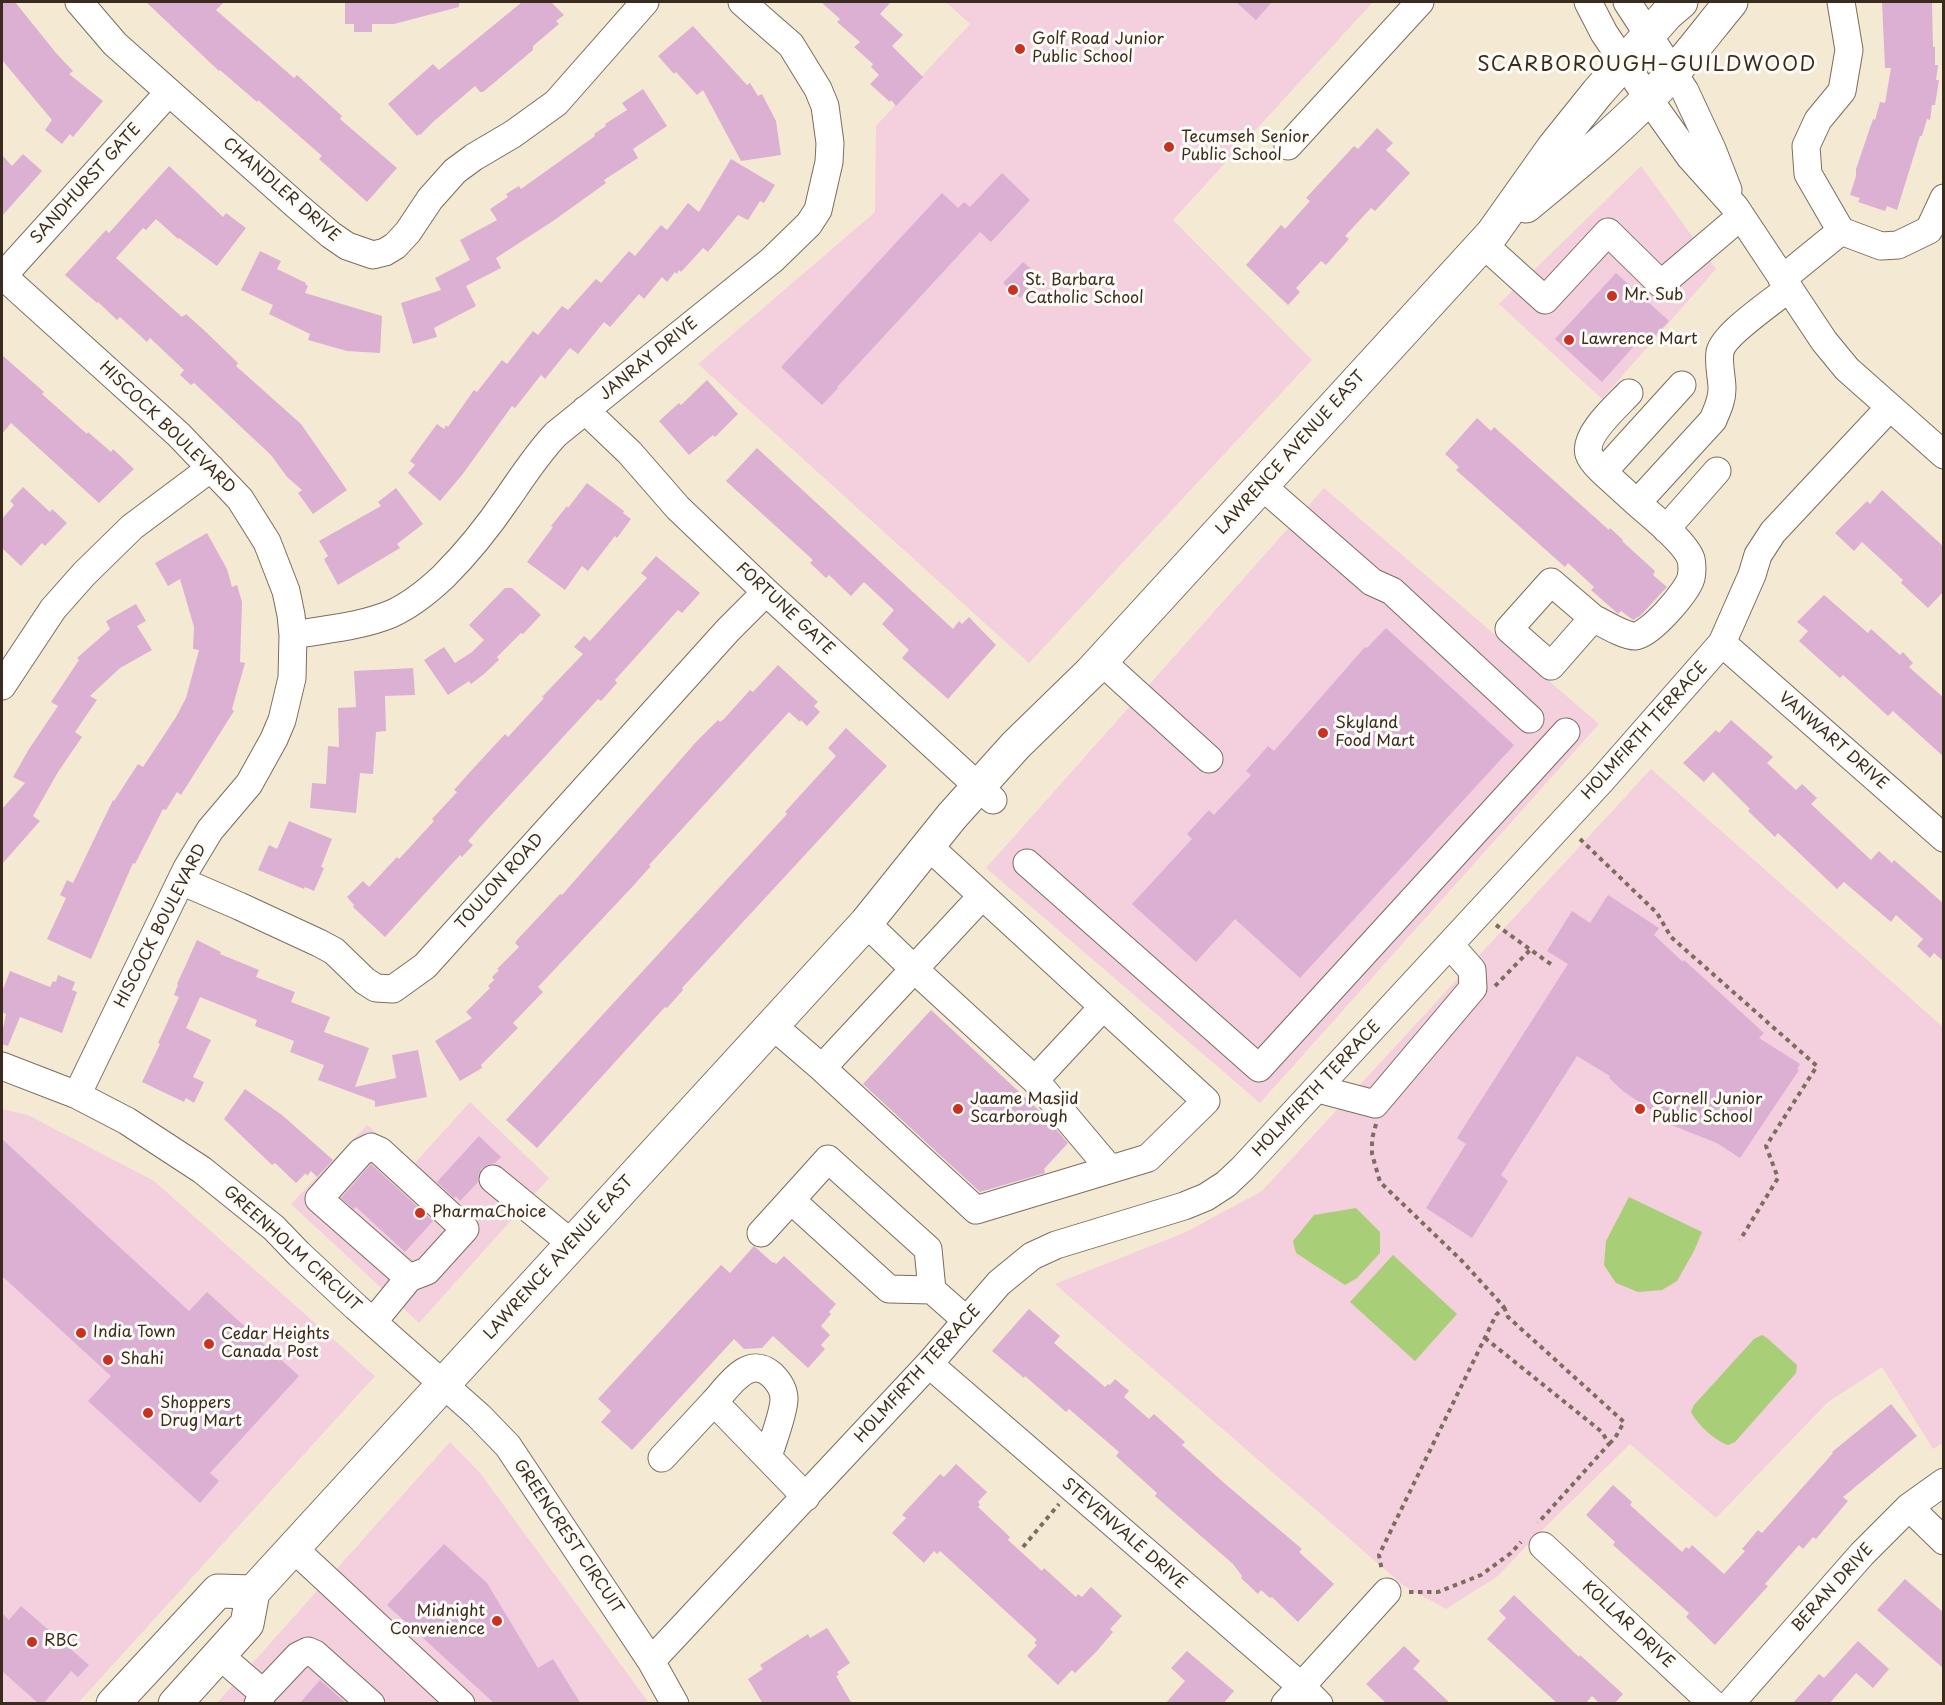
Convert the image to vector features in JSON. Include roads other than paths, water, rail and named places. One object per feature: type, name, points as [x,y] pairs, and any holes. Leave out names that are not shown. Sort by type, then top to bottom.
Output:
[{"type":"main road","name":"LAWRENCE AVENUE EAST","points":[[866,923],[938,855],[986,794],[1016,745],[1096,667],[1487,239],[1553,148],[1623,63],[1681,2]]},
{"type":"main road","name":"LAWRENCE AVENUE EAST","points":[[1487,239],[1589,154],[1647,98],[1673,72],[1731,2]]},
{"type":"main road","name":"LAWRENCE AVENUE EAST","points":[[253,1592],[866,923],[952,816],[986,794]]},
{"type":"main road","points":[[113,1704],[218,1591],[253,1592],[247,1624],[175,1704]]},
{"type":"street","name":"CHANDLER DRIVE","points":[[80,2],[116,44],[331,235],[347,246],[373,255],[395,246],[408,232],[430,199],[455,171],[474,157],[513,135],[556,103],[645,2]]},
{"type":"street","name":"JANRAY DRIVE","points":[[293,635],[341,629],[376,619],[393,613],[424,595],[476,542],[540,450],[556,434],[772,260],[809,224],[818,210],[829,162],[830,143],[825,106],[818,89],[791,45],[742,2]]},
{"type":"street","points":[[1288,146],[1420,2]]},
{"type":"street","points":[[1588,2],[1604,33],[1647,98],[1690,158],[1738,211],[1785,284],[1846,369],[1944,455]]},
{"type":"street","points":[[1627,2],[1685,91],[1738,211]]},
{"type":"street","points":[[1841,2],[1849,50],[1842,91],[1818,120],[1806,146],[1808,174],[1841,231],[1881,246],[1898,245],[1929,230],[1944,198]]},
{"type":"street","name":"SANDHURST GATE","points":[[2,276],[169,92]]},
{"type":"street","points":[[1487,239],[1545,300],[1608,232],[1661,284],[1738,211]]},
{"type":"street","points":[[1637,503],[1713,420],[1720,405],[1722,391],[1719,354],[1722,344],[1841,231]]},
{"type":"street","name":"HISCOCK BOULEVARD","points":[[2,276],[178,435],[240,499],[251,513],[267,542],[286,591],[293,635],[292,678],[282,720],[274,739],[249,784],[210,830],[187,868],[77,1095]]},
{"type":"street","points":[[1603,472],[1682,385]]},
{"type":"street","points":[[1593,618],[1635,636],[1650,630],[1680,595],[1690,578],[1692,561],[1684,546],[1594,464],[1588,454],[1588,445],[1601,423],[1629,393]]},
{"type":"street","name":"HOLMFIRTH TERRACE","points":[[651,1661],[929,1364],[999,1283],[1032,1256],[1056,1245],[1184,1206],[1206,1197],[1226,1184],[1318,1089],[1601,781],[1722,643],[1758,555],[1773,532],[1890,407]]},
{"type":"street","name":"FORTUNE GATE","points":[[585,410],[630,453],[678,508],[986,794]]},
{"type":"street","points":[[2,687],[53,609],[84,574],[132,527],[211,468]]},
{"type":"street","points":[[1666,529],[1717,471]]},
{"type":"street","points":[[1262,486],[1372,582],[1392,591],[1530,719]]},
{"type":"street","name":"TOULON ROAD","points":[[181,881],[319,943],[334,951],[365,981],[376,988],[393,989],[425,966],[712,647],[766,592]]},
{"type":"street","name":"VANWART DRIVE","points":[[1722,643],[1944,838]]},
{"type":"street","points":[[1096,667],[1209,759]]},
{"type":"street","points":[[1027,863],[1258,1068],[1566,732]]},
{"type":"street","points":[[772,1025],[976,1210],[1148,1158],[1206,1101],[938,855]]},
{"type":"street","points":[[822,1068],[982,896]]},
{"type":"street","points":[[866,923],[1035,1080],[1110,1169]]},
{"type":"street","points":[[1318,1089],[1375,1104],[1473,988],[1472,970],[1450,945]]},
{"type":"street","points":[[1035,1080],[1103,1007]]},
{"type":"street","name":"GREENHOLM CIRCUIT","points":[[2,1066],[77,1095],[127,1121],[202,1170],[252,1209],[373,1322],[444,1383]]},
{"type":"street","points":[[373,1322],[409,1278],[428,1270],[465,1229],[380,1150],[371,1147],[361,1152],[319,1199],[409,1278]]},
{"type":"street","points":[[761,1233],[828,1160],[928,1249],[932,1290]]},
{"type":"street","points":[[493,1179],[572,1244]]},
{"type":"street","points":[[791,1200],[889,1289],[932,1290],[966,1320]]},
{"type":"street","name":"STEVENVALE DRIVE","points":[[929,1364],[1073,1490],[1302,1698]]},
{"type":"street","points":[[663,1458],[742,1371],[753,1368],[766,1370],[783,1389],[784,1401],[768,1457]]},
{"type":"street","name":"GREENCREST CIRCUIT","points":[[444,1383],[508,1446],[651,1661],[675,1704]]},
{"type":"street","points":[[714,1402],[806,1497]]},
{"type":"street","name":"BERAN DRIVE","points":[[1730,1704],[1862,1554],[1909,1507],[1944,1482]]},
{"type":"street","points":[[1909,1507],[1944,1541]]},
{"type":"street","name":"KOLLAR DRIVE","points":[[1533,1539],[1713,1704]]},
{"type":"street","points":[[293,1548],[461,1704]]},
{"type":"street","points":[[1302,1698],[1387,1592]]},
{"type":"street","points":[[219,1655],[261,1698],[298,1656],[308,1651],[315,1654],[371,1704]]},
{"type":"place","name":"Golf Road Junior Public School","points":[[1020,49]]},
{"type":"place","name":"Tecumseh Senior Public School","points":[[1169,147]]},
{"type":"place","name":"St. Barbara Catholic School","points":[[1013,290]]},
{"type":"place","name":"Mr. Sub","points":[[1612,296]]},
{"type":"place","name":"Lawrence Mart","points":[[1569,340]]},
{"type":"place","name":"Skyland Food Mart","points":[[1323,733]]},
{"type":"place","name":"Jaame Masjid Scarborough","points":[[958,1109]]},
{"type":"place","name":"Cornell Junior Public School","points":[[1640,1109]]},
{"type":"place","name":"PharmaChoice","points":[[420,1213]]},
{"type":"place","name":"India Town","points":[[81,1333]]},
{"type":"place","name":"Cedar Heights Canada Post","points":[[209,1344]]},
{"type":"place","name":"Shahi","points":[[108,1360]]},
{"type":"place","name":"Shoppers Drug Mart","points":[[148,1413]]},
{"type":"place","name":"Midnight Convenience","points":[[497,1621]]},
{"type":"place","name":"RBC","points":[[32,1642]]},
{"type":"district","name":"SCARBOROUGH–GUILDWOOD","points":[[1647,65]]}]
